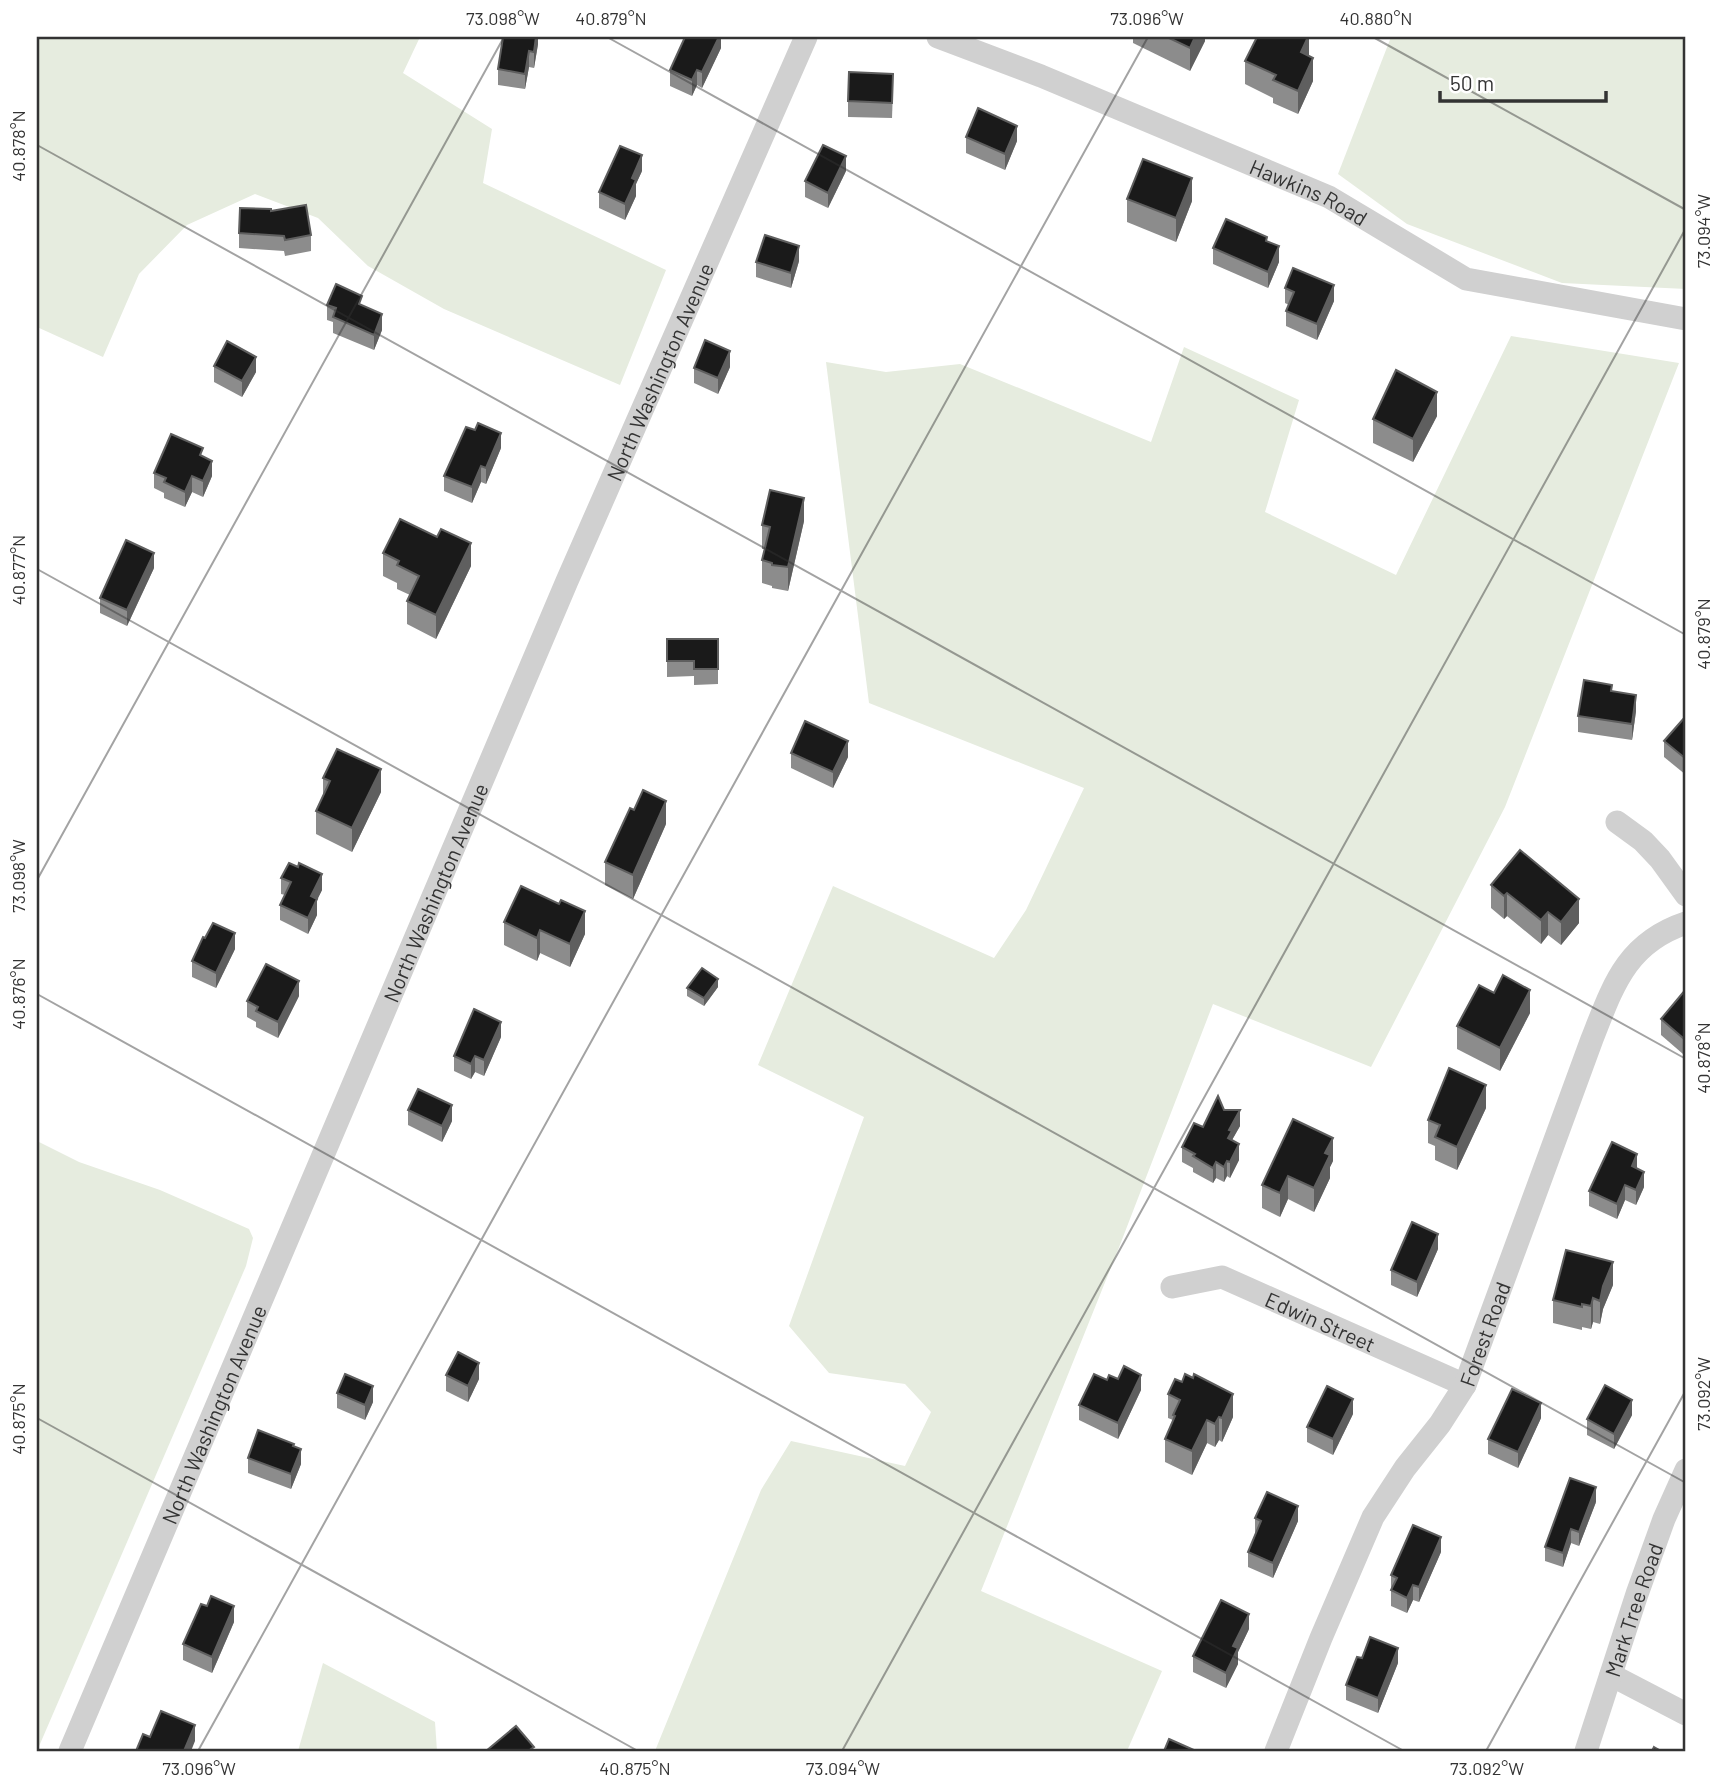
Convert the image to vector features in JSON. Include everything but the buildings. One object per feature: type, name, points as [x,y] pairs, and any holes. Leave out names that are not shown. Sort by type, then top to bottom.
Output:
[{"type":"street","name":"North Washington Avenue","points":[[70,1751],[567,581],[806,37]]},
{"type":"street","name":"Hawkins Road","points":[[938,37],[1041,76],[1329,197],[1466,279],[1686,319]]},
{"type":"street","points":[[1617,822],[1643,841],[1686,895]]},
{"type":"street","name":"Forest Road","points":[[1276,1751],[1373,1517],[1465,1385],[1614,983],[1629,961],[1651,940],[1686,923]]},
{"type":"street","name":"Edwin Street","points":[[1172,1287],[1222,1278],[1465,1385]]},
{"type":"street","name":"Mark Tree Road","points":[[1586,1751],[1637,1594],[1664,1519],[1686,1472]]},
{"type":"street","points":[[1611,1675],[1686,1714]]},
{"type":"shaded area","points":[[37,37],[420,37],[403,73],[492,129],[483,183],[666,270],[620,385],[444,309],[368,266],[318,218],[255,194],[187,225],[139,274],[103,357],[37,327]]},
{"type":"shaded area","points":[[1391,37],[1686,37],[1686,289],[1562,283],[1407,224],[1338,174]]},
{"type":"shaded area","points":[[1511,336],[1679,363],[1505,807],[1371,1067],[1213,1004],[981,1591],[1162,1671],[1127,1751],[655,1751],[761,1490],[791,1441],[905,1466],[931,1412],[905,1384],[829,1373],[789,1326],[864,1117],[758,1065],[833,886],[994,958],[1026,910],[1084,788],[869,703],[826,362],[886,372],[960,364],[1151,442],[1184,347],[1299,400],[1265,512],[1396,575]]},
{"type":"shaded area","points":[[37,1141],[79,1162],[160,1190],[249,1229],[253,1238],[246,1266],[37,1751]]},
{"type":"shaded area","points":[[323,1663],[435,1722],[437,1751],[298,1751]]}]
